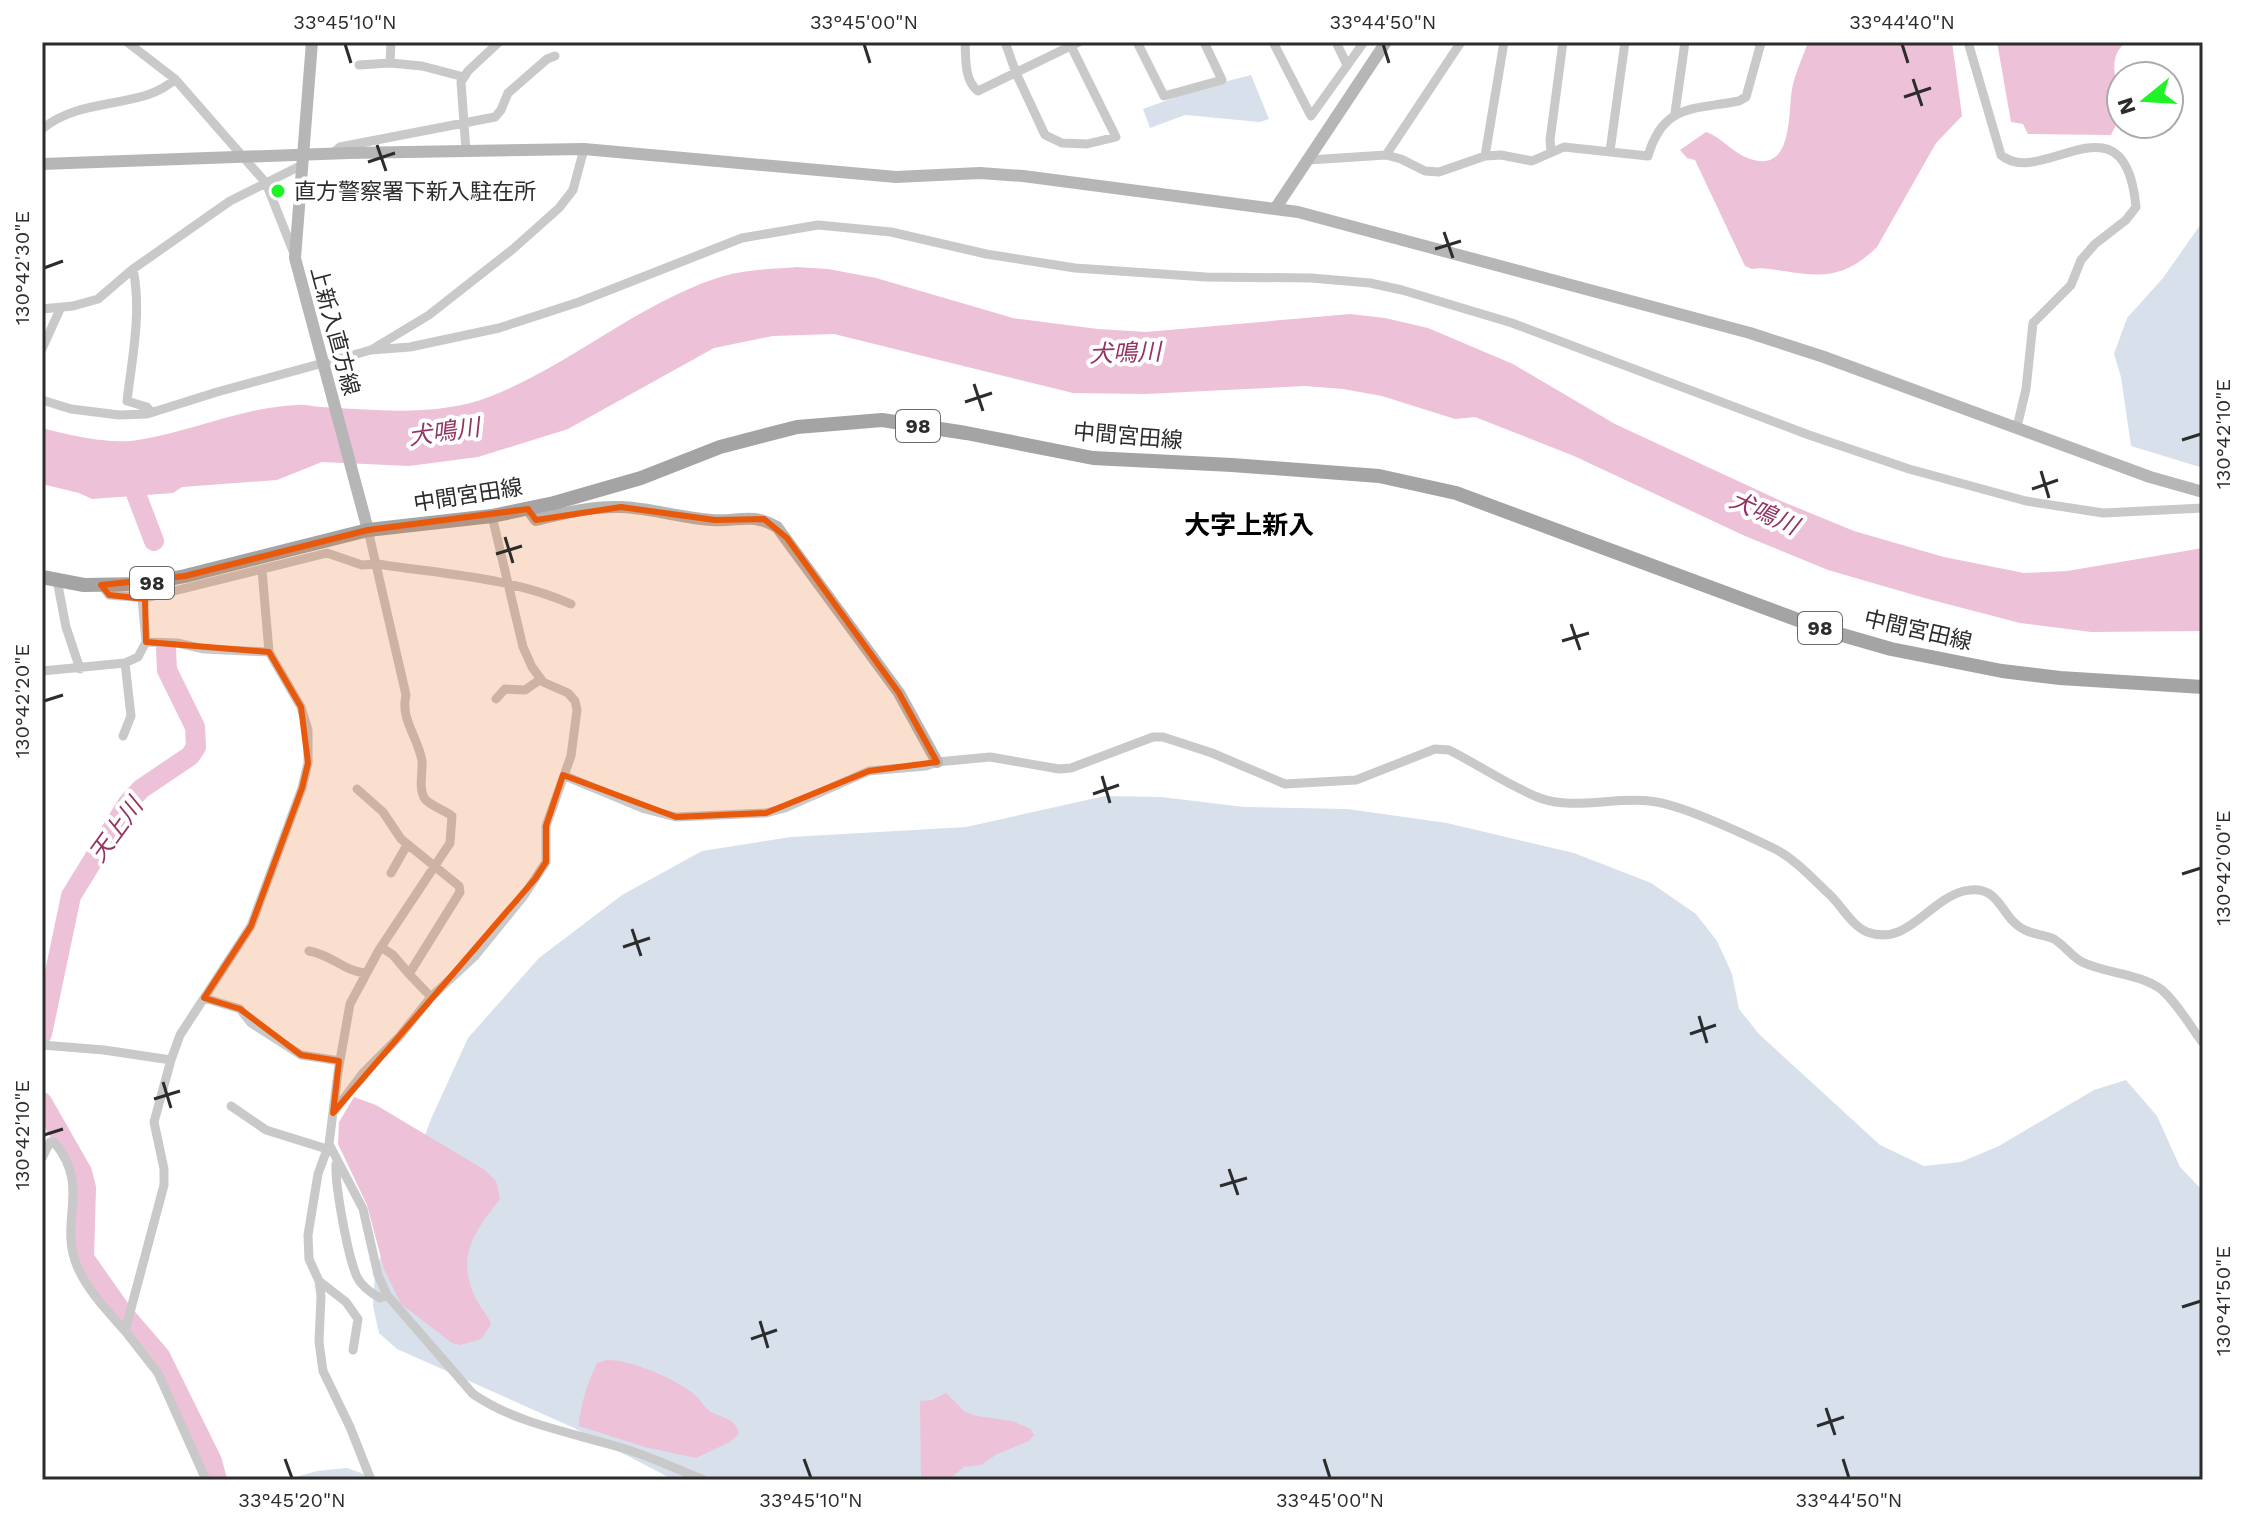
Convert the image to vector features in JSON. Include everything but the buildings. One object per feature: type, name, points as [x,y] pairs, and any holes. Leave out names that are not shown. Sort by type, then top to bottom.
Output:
[{"type":"main road","name":"中間宮田線","points":[[50,579],[84,585],[144,584],[368,530],[528,509],[641,478],[720,447],[797,427],[882,420],[1093,458],[1379,476],[1456,493],[1825,630],[1891,649],[2002,671],[2203,687]]},
{"type":"street","points":[[127,42],[175,79],[246,157],[266,183],[286,228],[295,258]]},
{"type":"street","name":"上新入直方線","points":[[312,42],[295,258],[368,530]]},
{"type":"street","points":[[390,63],[391,42]]},
{"type":"street","points":[[466,151],[461,82],[499,42]]},
{"type":"street","points":[[965,42],[967,72],[972,86],[978,91],[1016,73],[1073,43],[1116,137],[1087,144],[1062,143],[1045,135],[1016,73],[1005,42]]},
{"type":"street","points":[[1137,42],[1164,96],[1222,80],[1204,42]]},
{"type":"street","points":[[1273,42],[1311,116],[1364,42]]},
{"type":"street","points":[[1336,42],[1347,65]]},
{"type":"street","points":[[1275,209],[1386,42]]},
{"type":"street","points":[[1386,155],[1461,42]]},
{"type":"street","points":[[1485,156],[1504,42]]},
{"type":"street","points":[[1551,151],[1563,42]]},
{"type":"street","points":[[1610,151],[1625,42]]},
{"type":"street","points":[[1675,113],[1685,42]]},
{"type":"street","points":[[1309,160],[1386,155],[1425,171],[1439,172],[1485,156],[1501,155],[1532,161],[1564,147],[1648,156],[1653,138],[1675,113],[1746,97],[1761,43],[1757,42]]},
{"type":"street","points":[[1968,42],[2001,155],[2022,164],[2074,150],[2108,149],[2121,156],[2129,169],[2134,189],[2136,207],[2095,244],[2081,260],[2071,285],[2033,323],[2026,389],[2017,427]]},
{"type":"street","points":[[332,154],[340,147],[495,117],[508,93],[547,59],[555,56]]},
{"type":"street","points":[[359,65],[390,63],[422,66],[464,77]]},
{"type":"street","points":[[42,129],[54,119],[72,111],[146,95],[175,79]]},
{"type":"street","points":[[42,164],[246,157],[302,160],[332,154],[584,149],[896,177],[980,173],[1023,176],[1298,212],[1750,333],[1824,357],[2150,477],[2203,492]]},
{"type":"street","points":[[42,400],[71,409],[119,415],[151,412],[323,367],[371,350],[429,315],[528,237],[559,208],[573,190],[584,149]]},
{"type":"street","points":[[42,309],[98,299],[133,269],[230,201],[302,160]]},
{"type":"street","points":[[371,350],[410,347],[499,328],[579,302],[742,238],[818,225],[891,232],[986,254],[1075,268],[1206,277],[1311,278],[1381,285],[1512,323],[1809,435],[1909,469],[2026,501],[2103,513],[2203,508]]},
{"type":"street","points":[[133,269],[136,282],[135,331],[127,401],[147,407],[151,412]]},
{"type":"street","points":[[42,349],[61,307]]},
{"type":"street","points":[[528,509],[536,520],[580,510],[621,507],[715,520],[744,517],[764,519],[777,527],[899,693],[937,762]]},
{"type":"street","points":[[333,1113],[363,1073],[399,1037],[431,997],[475,956],[546,862],[546,826],[571,756],[577,710],[575,701],[568,693],[541,679],[523,647],[492,516]]},
{"type":"street","points":[[368,530],[406,695],[403,709],[422,762],[422,791],[426,800],[452,816],[450,843],[381,947],[350,1004],[328,1147],[318,1174],[308,1235],[309,1259],[319,1281],[321,1296],[319,1342],[323,1371],[371,1480]]},
{"type":"street","points":[[101,585],[109,595],[142,598],[327,553],[362,565],[441,572],[509,586],[553,596],[571,604]]},
{"type":"street","points":[[125,1331],[164,1185],[164,1169],[154,1122],[171,1060],[180,1035],[231,960],[260,907],[308,763],[308,730],[301,707],[269,652],[262,570]]},
{"type":"street","points":[[50,579],[80,669]]},
{"type":"street","points":[[42,671],[125,663],[138,657],[146,642],[142,598]]},
{"type":"street","points":[[146,642],[269,652]]},
{"type":"street","points":[[123,736],[131,716],[125,663]]},
{"type":"street","points":[[496,699],[505,689],[525,690],[541,679]]},
{"type":"street","points":[[565,776],[645,809],[676,817],[766,813],[785,808],[869,771],[926,766],[937,762],[990,757],[1059,769],[1071,768],[1153,737],[1163,737],[1212,753],[1285,784],[1356,780],[1435,749],[1449,750],[1542,799],[1652,801],[1674,806],[1776,849],[1830,894],[1863,930],[1871,933],[1887,935],[1906,930],[1947,899],[1964,891],[1990,894],[2002,904],[2013,923],[2025,931],[2055,940],[2081,962],[2150,983],[2163,992],[2203,1043]]},
{"type":"street","points":[[357,789],[383,812],[407,845],[459,886],[460,892],[409,974]]},
{"type":"street","points":[[391,873],[407,845]]},
{"type":"street","points":[[381,947],[393,955],[431,997]]},
{"type":"street","points":[[309,951],[326,954],[351,972],[365,973]]},
{"type":"street","points":[[204,998],[240,1009],[251,1023],[301,1055],[340,1061]]},
{"type":"street","points":[[42,1045],[171,1060]]},
{"type":"street","points":[[231,1106],[266,1130],[328,1147],[363,1209],[378,1275],[387,1295],[473,1394],[489,1405],[551,1429],[613,1445],[704,1480]]},
{"type":"street","points":[[42,1158],[50,1142],[54,1142],[66,1156],[75,1185],[71,1227],[76,1265],[93,1292],[158,1373],[206,1480]]},
{"type":"street","points":[[336,1161],[336,1181],[356,1276],[371,1294],[380,1298],[387,1295]]},
{"type":"street","points":[[319,1281],[346,1302],[358,1319],[353,1350]]},
{"type":"highlighted area","points":[[621,507],[715,520],[764,519],[787,538],[899,693],[937,762],[869,771],[766,813],[676,817],[563,775],[546,826],[546,862],[535,879],[333,1113],[339,1061],[301,1055],[240,1009],[204,998],[251,926],[302,788],[308,763],[301,707],[269,652],[146,642],[145,599],[109,595],[101,585],[185,576],[368,530],[528,509],[536,520]]},
{"type":"shaded area","points":[[1251,75],[1269,119],[1260,122],[1185,115],[1150,128],[1143,109],[1204,87]]},
{"type":"shaded area","points":[[2203,221],[2203,468],[2131,446],[2121,377],[2114,354],[2127,318],[2163,278]]},
{"type":"shaded area","points":[[1105,796],[1161,797],[1244,807],[1347,809],[1447,823],[1574,853],[1651,883],[1696,914],[1717,941],[1732,974],[1739,1009],[1759,1034],[1880,1145],[1924,1166],[1961,1162],[1999,1146],[2094,1090],[2126,1080],[2157,1116],[2180,1167],[2203,1191],[2203,1480],[674,1480],[572,1427],[397,1349],[379,1333],[373,1306],[375,1272],[431,1119],[468,1038],[539,958],[622,895],[702,851],[791,837],[966,827]]},
{"type":"shaded area","points":[[347,1468],[381,1480],[286,1480],[317,1471]]},
{"type":"water","points":[[1808,42],[1952,42],[1962,116],[1936,143],[1877,247],[1866,257],[1834,273],[1752,269],[1745,266],[1695,160],[1687,158],[1680,150],[1706,132],[1747,158],[1767,161],[1776,156],[1786,137],[1793,83]]},
{"type":"water","points":[[1997,42],[2126,42],[2119,49],[2115,60],[2105,60],[2105,135],[2028,134],[2023,124],[2011,122]]},
{"type":"water","name":"犬鳴川","points":[[797,267],[876,278],[1013,318],[1098,329],[1146,332],[1350,314],[1428,328],[1513,364],[1615,424],[1781,501],[1854,531],[1944,557],[2024,573],[2067,571],[2203,548],[2203,631],[2091,632],[2020,623],[1928,599],[1828,570],[1745,536],[1574,456],[1475,417],[1455,419],[1382,396],[1305,386],[1145,394],[1073,393],[834,334],[773,336],[714,348],[568,429],[478,457],[409,466],[322,462],[277,480],[182,487],[173,493],[92,499],[42,484],[42,428],[90,438],[127,441],[277,407],[300,405],[406,411],[469,403],[520,383],[639,314],[700,284],[739,272]]},
{"type":"water","points":[[354,1097],[376,1105],[485,1170],[496,1181],[500,1199],[476,1233],[468,1256],[470,1282],[491,1324],[481,1339],[460,1345],[452,1343],[401,1304],[384,1269],[367,1205],[338,1144],[339,1122]]},
{"type":"water","points":[[607,1360],[640,1367],[675,1382],[694,1394],[711,1412],[732,1422],[739,1434],[728,1443],[696,1458],[645,1447],[579,1426],[594,1370],[597,1363]]},
{"type":"water","points":[[946,1393],[965,1412],[1012,1421],[1031,1429],[1034,1435],[1029,1441],[997,1454],[981,1465],[964,1467],[948,1480],[921,1480],[920,1401],[932,1400]]},
{"type":"waterway","name":"天上川","points":[[127,470],[154,541]]},
{"type":"waterway","name":"天上川","points":[[42,1034],[71,896],[128,803],[141,789],[190,756],[196,747],[195,727],[167,670],[166,649]]},
{"type":"waterway","name":"天上川","points":[[42,1102],[82,1172],[86,1188],[84,1258],[122,1312],[160,1356],[212,1461],[217,1480]]},
{"type":"place","name":"直方警察署下新入駐在所","points":[[278,191]]},
{"type":"district","name":"大字上新入","points":[[1249,525]]}]
